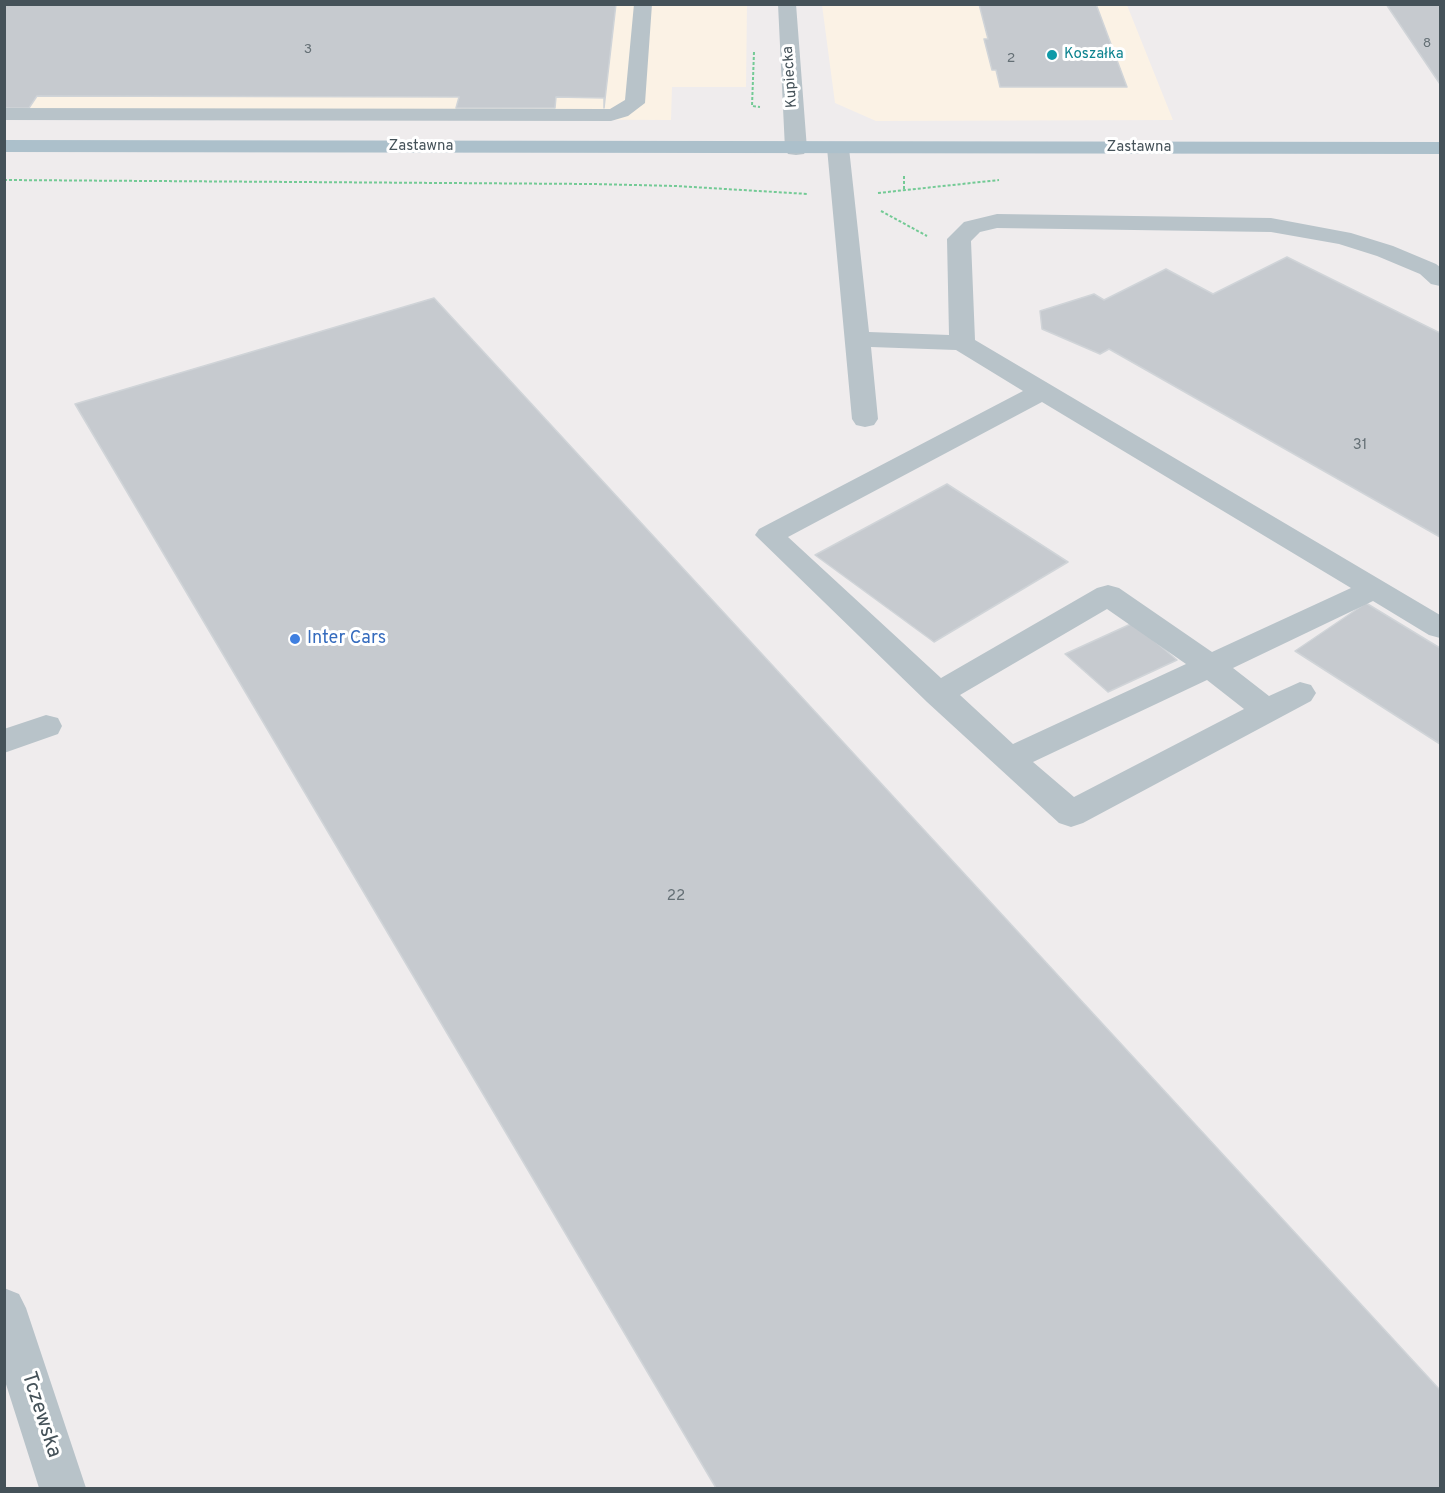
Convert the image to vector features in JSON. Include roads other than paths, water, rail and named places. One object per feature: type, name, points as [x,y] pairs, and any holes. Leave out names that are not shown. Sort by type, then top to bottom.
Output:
[{"type":"main road","name":"Zastawna","points":[[4,146],[796,149],[1440,148]]},
{"type":"street","points":[[4,114],[610,115],[621,112],[635,103],[643,4]]},
{"type":"street","name":"Kupiecka","points":[[787,4],[796,149]]},
{"type":"street","points":[[838,148],[865,419]]},
{"type":"street","points":[[962,342],[959,239],[972,227],[990,222],[1271,225],[1343,238],[1385,251],[1428,269],[1440,279]]},
{"type":"street","points":[[857,339],[962,342],[1440,628]]},
{"type":"street","points":[[1043,391],[769,535],[1009,760],[1071,814],[1300,693]]},
{"type":"street","points":[[1009,760],[1374,589]]},
{"type":"street","points":[[938,694],[1108,595],[1210,666],[1266,711]]},
{"type":"street","points":[[4,742],[46,726]]},
{"type":"street","name":"Tczewska","points":[[4,1308],[63,1488]]},
{"type":"place","name":"Koszałka","points":[[1052,55]]},
{"type":"place","name":"Inter Cars","points":[[295,639]]}]
